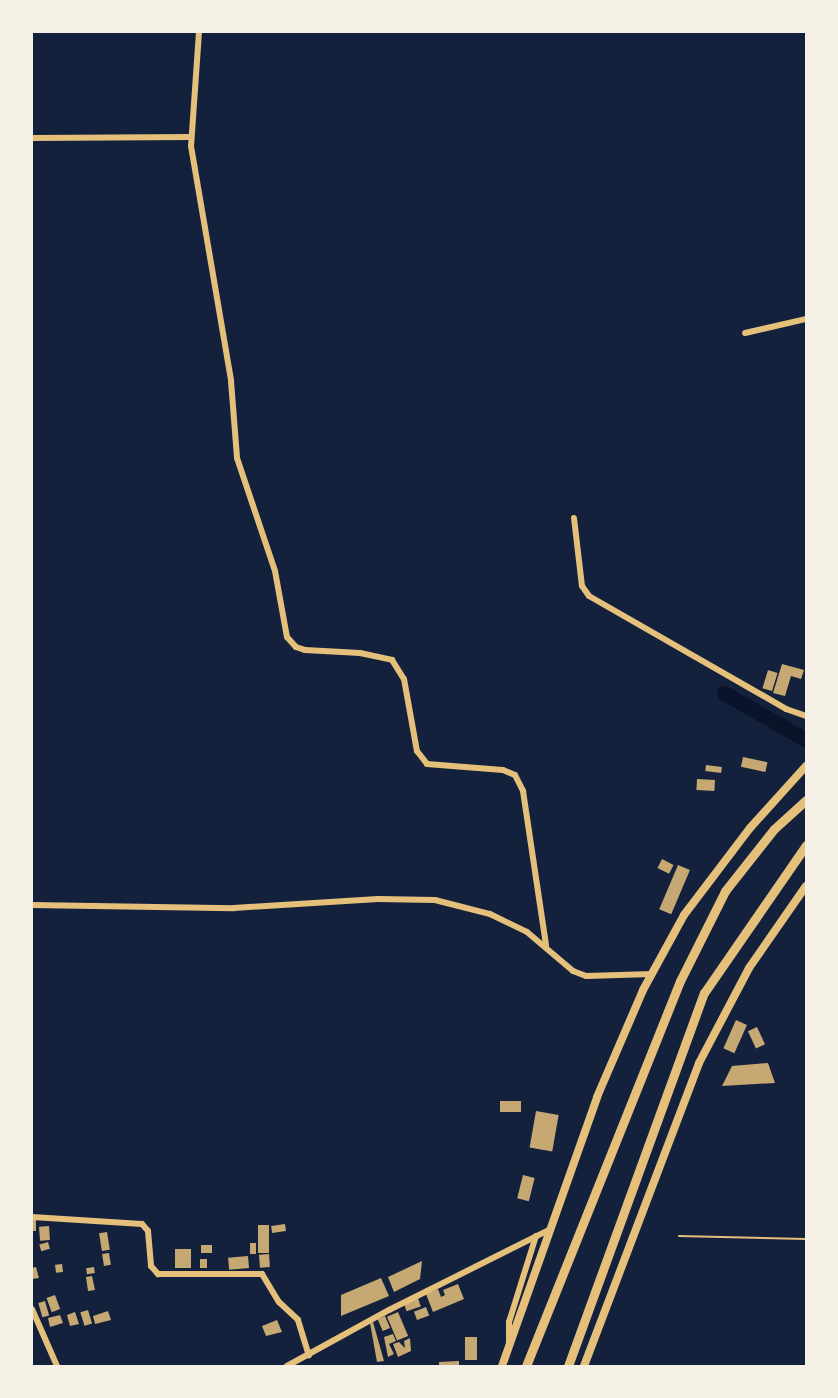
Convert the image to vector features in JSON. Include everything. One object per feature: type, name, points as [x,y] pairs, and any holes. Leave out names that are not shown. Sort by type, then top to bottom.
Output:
[{"type":"highway","points":[[526,1366],[680,981],[725,891],[774,829],[807,800]]},
{"type":"highway","points":[[568,1366],[704,993],[807,845]]},
{"type":"street","points":[[199,32],[190,136],[231,381],[237,458],[275,571],[287,637],[296,647],[305,650],[360,652],[395,663],[404,679],[417,751],[427,764],[503,770],[515,775],[523,791],[546,945]]},
{"type":"street","points":[[32,138],[190,136]]},
{"type":"street","points":[[745,333],[807,319]]},
{"type":"street","points":[[574,518],[582,586],[589,596],[786,710],[807,716]]},
{"type":"street","points":[[502,1366],[597,1098],[652,974],[684,915],[750,828],[807,766]]},
{"type":"street","points":[[584,1366],[699,1063],[749,968],[807,886]]},
{"type":"street","points":[[32,905],[234,909],[411,898],[458,903],[490,914],[546,945],[573,971],[586,976],[652,974]]},
{"type":"street","points":[[32,1217],[142,1224],[148,1232],[151,1266],[158,1274],[262,1274],[279,1302],[295,1314],[309,1355]]},
{"type":"street","points":[[287,1366],[549,1230]]},
{"type":"street","points":[[510,1344],[509,1322],[536,1236]]},
{"type":"street","points":[[32,1310],[57,1366]]},
{"type":"path","points":[[679,1236],[807,1239]]},
{"type":"building","points":[[782,664],[804,670],[801,679],[791,676],[785,696],[773,693]]},
{"type":"building","points":[[768,670],[778,673],[772,691],[762,688]]},
{"type":"building","points":[[743,757],[767,762],[765,772],[741,767]]},
{"type":"building","points":[[706,765],[722,767],[721,773],[705,771]]},
{"type":"building","points":[[697,779],[715,780],[714,791],[696,790]]},
{"type":"building","points":[[662,859],[674,865],[669,874],[657,868]]},
{"type":"building","points":[[678,865],[690,870],[671,914],[659,909]]},
{"type":"building","points":[[736,1020],[747,1025],[734,1053],[723,1048]]},
{"type":"building","points":[[757,1027],[765,1044],[756,1048],[748,1031]]},
{"type":"building","points":[[768,1063],[775,1083],[722,1086],[732,1066]]},
{"type":"building","points":[[500,1101],[521,1101],[521,1112],[500,1112]]},
{"type":"building","points":[[536,1111],[559,1115],[552,1151],[530,1147]]},
{"type":"building","points":[[523,1175],[535,1178],[529,1201],[517,1198]]},
{"type":"building","points":[[32,1219],[36,1219],[36,1231],[32,1231]]},
{"type":"building","points":[[285,1224],[286,1231],[272,1233],[271,1226]]},
{"type":"building","points":[[258,1225],[269,1225],[269,1253],[258,1253]]},
{"type":"building","points":[[49,1226],[50,1240],[40,1241],[39,1227]]},
{"type":"building","points":[[107,1232],[110,1250],[102,1251],[99,1233]]},
{"type":"building","points":[[48,1242],[50,1249],[41,1251],[39,1244]]},
{"type":"building","points":[[250,1243],[256,1243],[256,1254],[250,1254]]},
{"type":"building","points":[[201,1245],[212,1245],[212,1253],[201,1253]]},
{"type":"building","points":[[175,1249],[191,1249],[191,1268],[175,1268]]},
{"type":"building","points":[[109,1253],[111,1265],[104,1266],[102,1254]]},
{"type":"building","points":[[269,1254],[270,1267],[260,1268],[259,1255]]},
{"type":"building","points":[[248,1256],[249,1268],[229,1270],[228,1258]]},
{"type":"building","points":[[200,1259],[207,1259],[207,1268],[200,1268]]},
{"type":"building","points":[[422,1261],[420,1279],[394,1292],[388,1277]]},
{"type":"building","points":[[62,1264],[63,1272],[56,1273],[55,1265]]},
{"type":"building","points":[[36,1267],[39,1278],[32,1279],[32,1268]]},
{"type":"building","points":[[94,1267],[95,1273],[87,1274],[86,1268]]},
{"type":"building","points":[[92,1276],[95,1290],[88,1291],[86,1277]]},
{"type":"building","points":[[381,1278],[389,1296],[341,1316],[341,1295]]},
{"type":"building","points":[[458,1284],[464,1299],[433,1312],[426,1294],[438,1289],[441,1297],[445,1295],[443,1290]]},
{"type":"building","points":[[55,1295],[60,1309],[52,1312],[47,1298]]},
{"type":"building","points":[[418,1298],[421,1307],[407,1311],[404,1303]]},
{"type":"building","points":[[45,1301],[49,1315],[42,1317],[38,1303]]},
{"type":"building","points":[[426,1307],[429,1315],[417,1320],[414,1312]]},
{"type":"building","points":[[88,1310],[92,1323],[84,1326],[80,1312]]},
{"type":"building","points":[[108,1311],[111,1320],[95,1324],[93,1316]]},
{"type":"building","points":[[75,1312],[79,1324],[70,1326],[67,1315]]},
{"type":"building","points":[[398,1312],[408,1336],[397,1341],[387,1317]]},
{"type":"building","points":[[60,1315],[63,1323],[50,1327],[48,1318]]},
{"type":"building","points":[[385,1316],[390,1328],[383,1331],[378,1319]]},
{"type":"building","points":[[277,1320],[282,1332],[266,1336],[262,1326]]},
{"type":"building","points":[[373,1322],[384,1361],[377,1362],[370,1323]]},
{"type":"building","points":[[393,1334],[396,1341],[389,1344],[394,1354],[388,1357],[384,1337]]},
{"type":"building","points":[[465,1337],[477,1337],[477,1360],[465,1360]]},
{"type":"building","points":[[410,1338],[411,1351],[398,1357],[393,1344],[399,1342],[405,1348],[404,1341]]},
{"type":"building","points":[[459,1361],[459,1366],[439,1366],[439,1362]]},
{"type":"waterway","points":[[724,693],[806,740]]}]
